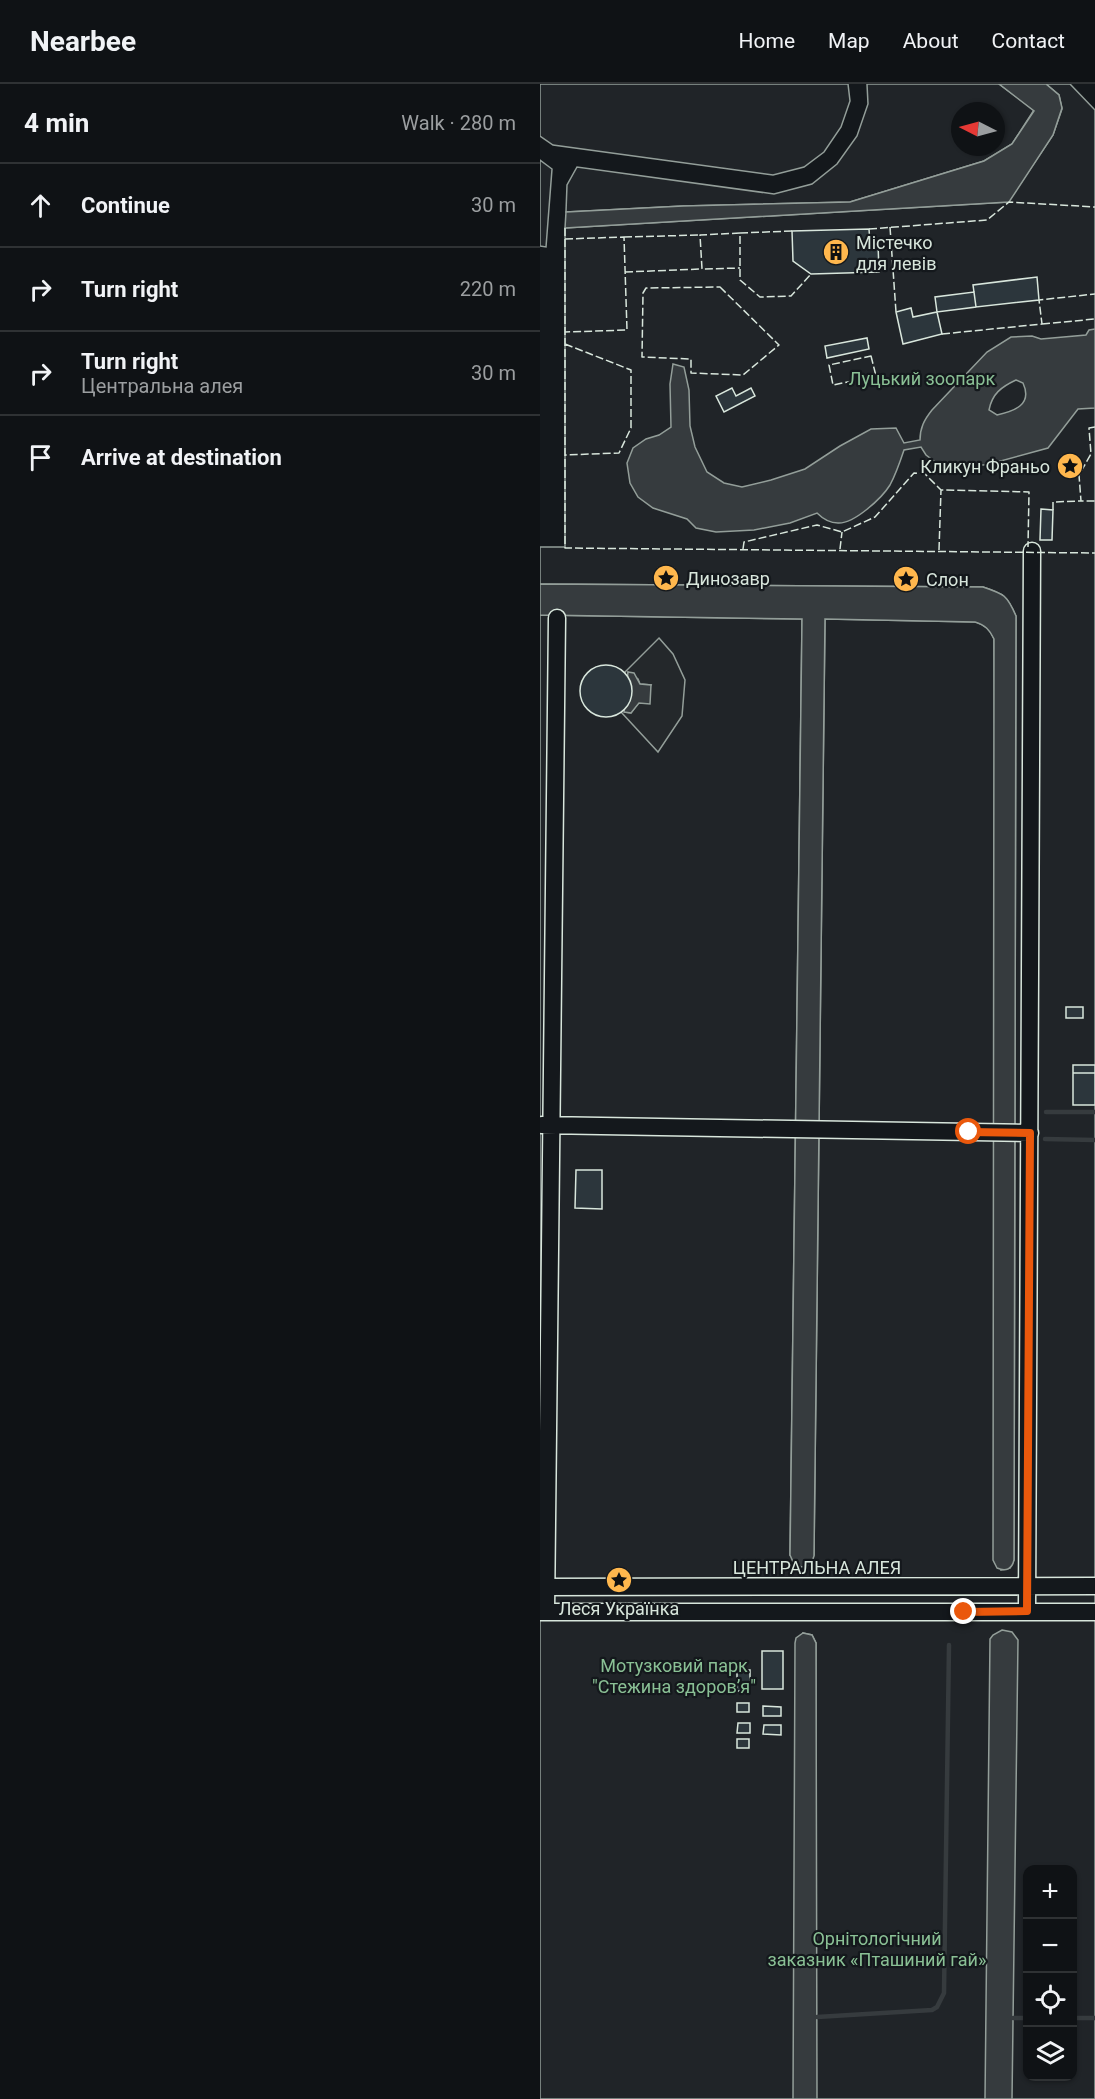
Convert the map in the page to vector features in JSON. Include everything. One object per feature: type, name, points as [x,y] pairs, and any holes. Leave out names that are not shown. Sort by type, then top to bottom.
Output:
[{"type":"street","points":[[1027,1611],[1032,551]]},
{"type":"street","points":[[557,618],[546,1125],[543,1612],[1095,1612]]},
{"type":"street","points":[[546,1125],[1030,1133]]},
{"type":"street","points":[[964,1586],[964,1612]]},
{"type":"street","name":"ЦЕНТРАЛЬНА АЛЕЯ","points":[[543,1587],[1095,1586]]},
{"type":"street","points":[[752,1587],[752,1612]]},
{"type":"green space","points":[[540,84],[848,84],[850,101],[841,127],[824,152],[804,167],[773,175],[553,145],[540,136]]},
{"type":"green space","points":[[867,84],[999,84],[1034,110],[1012,144],[1005,148],[1005,102],[951,102],[951,156],[992,156],[984,161],[850,202],[683,206],[566,212],[567,185],[577,167],[774,194],[812,184],[837,164],[857,136],[868,104]]},
{"type":"green space","points":[[1046,84],[1070,84],[1095,110],[1095,2099],[540,2099],[540,615],[802,619],[790,1555],[814,1555],[825,619],[976,622],[987,628],[994,639],[1001,1570],[1010,1568],[1014,1560],[1016,616],[1004,596],[983,587],[540,584],[540,547],[565,547],[565,228],[1008,202],[1053,135],[1062,109],[1059,95]],"holes":[[[803,1633],[812,1635],[816,1643],[816,1798]]]},
{"type":"green space","points":[[540,160],[552,169],[546,247],[540,246]]},
{"type":"shaded area","points":[[999,84],[1046,84],[1059,95],[1062,108],[1053,135],[1009,202],[565,228],[566,212],[683,206],[850,202],[984,161],[992,156],[1005,156],[1005,148],[1012,144],[1034,111]]},
{"type":"shaded area","points":[[1095,329],[1095,408],[1078,409],[1048,448],[986,465],[938,464],[926,455],[921,447],[904,450],[894,477],[886,490],[867,509],[844,522],[832,522],[817,513],[790,523],[754,530],[716,532],[696,528],[687,519],[653,508],[638,497],[630,483],[627,463],[633,448],[671,427],[670,384],[673,364],[684,367],[689,390],[690,426],[695,447],[707,472],[724,483],[742,487],[805,469],[871,429],[896,428],[904,443],[920,440],[922,428],[932,410],[987,352],[1011,337],[1032,336],[1041,339],[1086,335],[1089,330]],"holes":[[[1016,380],[1023,383],[1026,397],[1020,406],[997,415],[989,410],[992,400],[1002,388]]]},
{"type":"shaded area","points":[[540,584],[983,587],[1004,596],[1013,609],[1016,616],[1014,1560],[1008,1569],[997,1568],[993,1560],[994,639],[987,628],[975,622],[825,619],[814,1556],[811,1564],[802,1567],[794,1564],[790,1555],[802,619],[540,615]]},
{"type":"shaded area","points":[[659,638],[673,654],[685,680],[682,716],[658,752],[621,712],[625,672]],"holes":[[[628,672],[638,679],[640,684],[651,685],[631,713],[625,712]]]},
{"type":"shaded area","points":[[628,672],[634,673],[640,684],[651,685],[650,704],[639,703],[631,713],[624,712]]},
{"type":"shaded area","points":[[1002,1630],[1012,1632],[1018,1640],[1012,2099],[985,2099],[990,1639]]},
{"type":"shaded area","points":[[803,1633],[812,1635],[816,1643],[817,2099],[793,2099],[795,1643],[796,1638]]},
{"type":"building","name":"Містечко для левів","points":[[869,229],[870,244],[878,243],[879,272],[811,274],[793,261],[792,231]]},
{"type":"building","points":[[1037,277],[1039,300],[976,307],[973,285]]},
{"type":"building","points":[[974,292],[976,307],[937,312],[935,297]]},
{"type":"building","points":[[911,308],[913,317],[937,312],[942,334],[903,344],[896,312]]},
{"type":"building","points":[[867,338],[869,349],[827,358],[825,346]]},
{"type":"building","points":[[732,388],[736,396],[751,388],[755,396],[724,412],[716,396]]},
{"type":"building","points":[[1041,509],[1053,510],[1052,540],[1040,540]]},
{"type":"building","points":[[601,665],[611,665],[625,672],[632,691],[625,710],[611,717],[601,717],[591,713],[584,706],[580,696],[580,686],[584,676],[591,669]]},
{"type":"building","points":[[1066,1007],[1083,1007],[1083,1018],[1066,1018]]},
{"type":"building","points":[[1073,1065],[1095,1065],[1095,1073],[1073,1073]]},
{"type":"building","points":[[1073,1073],[1095,1073],[1095,1105],[1073,1105]]},
{"type":"building","points":[[576,1170],[602,1170],[602,1209],[575,1208]]},
{"type":"building","points":[[762,1651],[783,1651],[783,1689],[762,1689]]},
{"type":"building","points":[[737,1670],[750,1670],[750,1691],[737,1691]]},
{"type":"building","points":[[737,1703],[749,1703],[749,1712],[737,1712]]},
{"type":"building","points":[[763,1706],[781,1707],[781,1716],[763,1716]]},
{"type":"building","points":[[738,1723],[750,1723],[750,1733],[737,1733]]},
{"type":"building","points":[[764,1725],[781,1725],[781,1735],[763,1734]]},
{"type":"building","points":[[737,1739],[749,1739],[749,1748],[737,1748]]},
{"type":"waterway","points":[[1046,1112],[1095,1112]]},
{"type":"waterway","points":[[1045,1139],[1095,1140]]},
{"type":"waterway","points":[[817,2017],[932,2010],[937,2007],[944,1993],[949,1645]]},
{"type":"waterway","points":[[1013,2018],[1023,2018]]},
{"type":"waterway","points":[[1077,2018],[1095,2018]]},
{"type":"fence","points":[[869,229],[987,220],[1009,202],[1095,207]]},
{"type":"fence","points":[[890,227],[896,312]]},
{"type":"fence","points":[[565,228],[565,548],[1095,553]]},
{"type":"fence","points":[[792,231],[740,233],[740,280],[760,297],[791,296],[811,274]]},
{"type":"fence","points":[[740,233],[700,235],[702,269],[740,268]]},
{"type":"fence","points":[[624,237],[700,235]]},
{"type":"fence","points":[[565,239],[624,237],[627,330],[565,332]]},
{"type":"fence","points":[[625,272],[702,269]]},
{"type":"fence","points":[[720,287],[779,345],[743,375],[691,373],[691,359],[642,357],[643,293],[646,288],[720,287]]},
{"type":"fence","points":[[942,334],[1042,324],[1039,300],[1095,294]]},
{"type":"fence","points":[[1042,324],[1095,319]]},
{"type":"fence","points":[[565,344],[631,370],[631,428],[619,453],[565,455]]},
{"type":"fence","points":[[871,356],[876,376],[833,385],[829,365],[871,356]]},
{"type":"fence","points":[[1095,427],[1089,428],[1091,454],[1079,475],[1081,501],[1095,501]]},
{"type":"fence","points":[[743,549],[744,542],[817,525],[842,532],[875,517],[914,473],[925,474],[941,490],[1029,492],[1028,547]]},
{"type":"fence","points":[[939,550],[941,490]]},
{"type":"fence","points":[[1053,510],[1053,502],[1081,501]]},
{"type":"fence","points":[[840,549],[842,532]]},
{"type":"place","name":"Містечко для левів","points":[[836,252]]},
{"type":"place","name":"Кликун Франьо","points":[[1070,466]]},
{"type":"place","name":"Динозавр","points":[[666,578]]},
{"type":"place","name":"Слон","points":[[906,579]]},
{"type":"place","name":"Леся Українка","points":[[619,1580]]},
{"type":"route","points":[[964,1612],[1027,1611],[1030,1133],[969,1132]]},
{"type":"park label","name":"Луцький зоопарк","points":[[922,378]]},
{"type":"park label","name":"Мотузковий парк \"Стежина здоров’я\"","points":[[674,1675]]},
{"type":"park label","name":"Орнітологічний заказник «Пташиний гай»","points":[[877,1948]]}]
